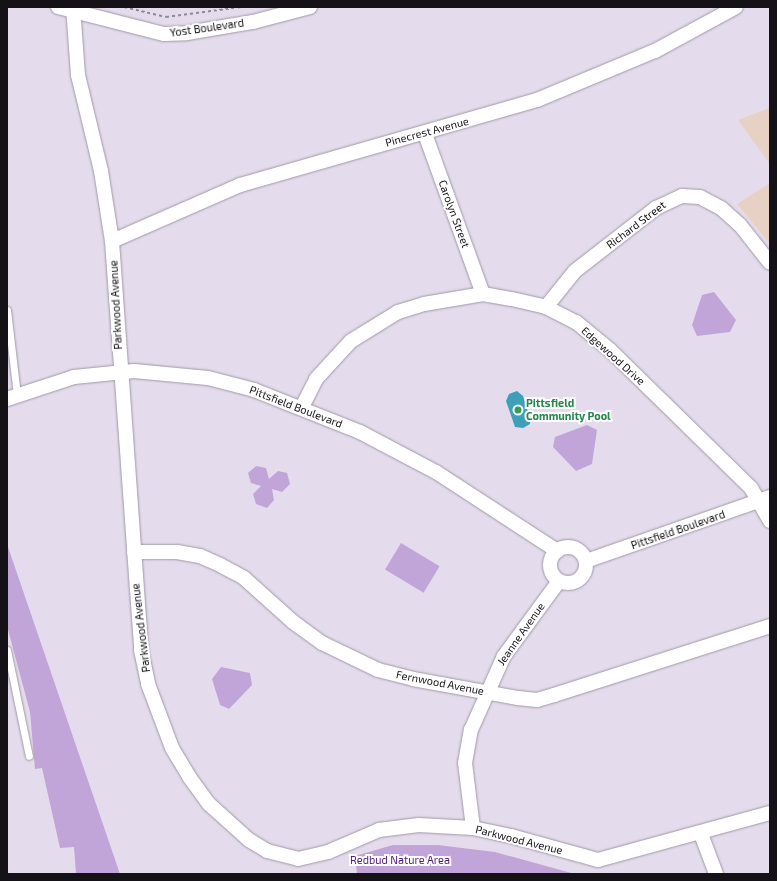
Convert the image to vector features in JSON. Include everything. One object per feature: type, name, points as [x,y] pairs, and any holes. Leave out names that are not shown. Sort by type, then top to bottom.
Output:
[{"type":"street","name":"Yost Boulevard","points":[[58,7],[164,34],[253,22],[310,7]]},
{"type":"street","name":"Pinecrest Avenue","points":[[112,242],[240,185],[319,161],[425,134],[537,100],[587,81],[655,51],[736,7]]},
{"type":"street","name":"Parkwood Avenue","points":[[73,10],[78,75],[101,171],[112,242],[141,650],[148,684],[158,715],[172,748],[190,778],[209,804],[249,840],[267,851],[298,858],[328,852],[379,830],[401,826],[473,828],[511,836],[598,860],[701,834],[770,812]]},
{"type":"street","name":"Carolyn Street","points":[[425,134],[483,294]]},
{"type":"street","name":"Richard Street","points":[[546,307],[575,271],[656,208],[682,196],[700,197],[721,208],[740,225],[770,263]]},
{"type":"street","name":"Edgewood Drive","points":[[302,407],[316,379],[351,341],[398,312],[424,304],[483,294],[546,307],[576,322],[610,350],[764,500],[770,522]]},
{"type":"street","name":"Pittsfield Boulevard","points":[[12,397],[74,377],[120,371],[139,371],[208,378],[254,390],[302,407],[360,432],[436,472],[557,551]]},
{"type":"street","name":"Pittsfield Boulevard","points":[[586,561],[764,500]]},
{"type":"street","points":[[563,547],[574,548],[586,561],[585,571],[579,579],[569,583],[559,581],[550,568],[551,557],[563,547]]},
{"type":"street","name":"Fernwood Avenue","points":[[134,552],[177,552],[200,556],[244,578],[293,622],[322,643],[355,660],[413,680],[537,700],[770,626]]},
{"type":"street","name":"Jeanne Avenue","points":[[473,828],[465,763],[470,730],[486,692],[504,656],[559,581]]},
{"type":"street","points":[[701,834],[716,874]]},
{"type":"lane","points":[[7,310],[12,397]]},
{"type":"lane","points":[[7,650],[9,677],[19,700],[29,756]]},
{"type":"path","points":[[124,7],[166,17],[242,7]]},
{"type":"shaded area","points":[[770,108],[770,164],[738,120]]},
{"type":"shaded area","points":[[770,183],[770,244],[737,204]]},
{"type":"green space","points":[[714,292],[736,320],[730,332],[697,336],[692,325],[702,295]]},
{"type":"green space","points":[[587,425],[597,430],[592,464],[576,471],[553,447],[555,437]]},
{"type":"green space","points":[[256,466],[266,468],[269,479],[278,471],[287,473],[290,484],[282,492],[272,489],[274,500],[267,508],[256,504],[253,494],[261,486],[251,483],[248,473]]},
{"type":"green space","points":[[401,543],[440,566],[424,593],[385,570]]},
{"type":"green space","points":[[7,544],[120,874],[76,874],[74,847],[60,848],[42,768],[35,769],[30,712],[7,626]]},
{"type":"green space","points":[[221,667],[250,673],[252,685],[229,709],[220,705],[212,679]]},
{"type":"green space","name":"Redbud Nature Area","points":[[393,845],[438,845],[495,852],[575,874],[357,874],[355,856]]},
{"type":"water","name":"Pittsfield Community Pool","points":[[517,391],[523,396],[530,418],[530,424],[523,428],[515,427],[506,401],[509,394]]},
{"type":"place","name":"Pittsfield Community Pool","points":[[518,410]]}]
